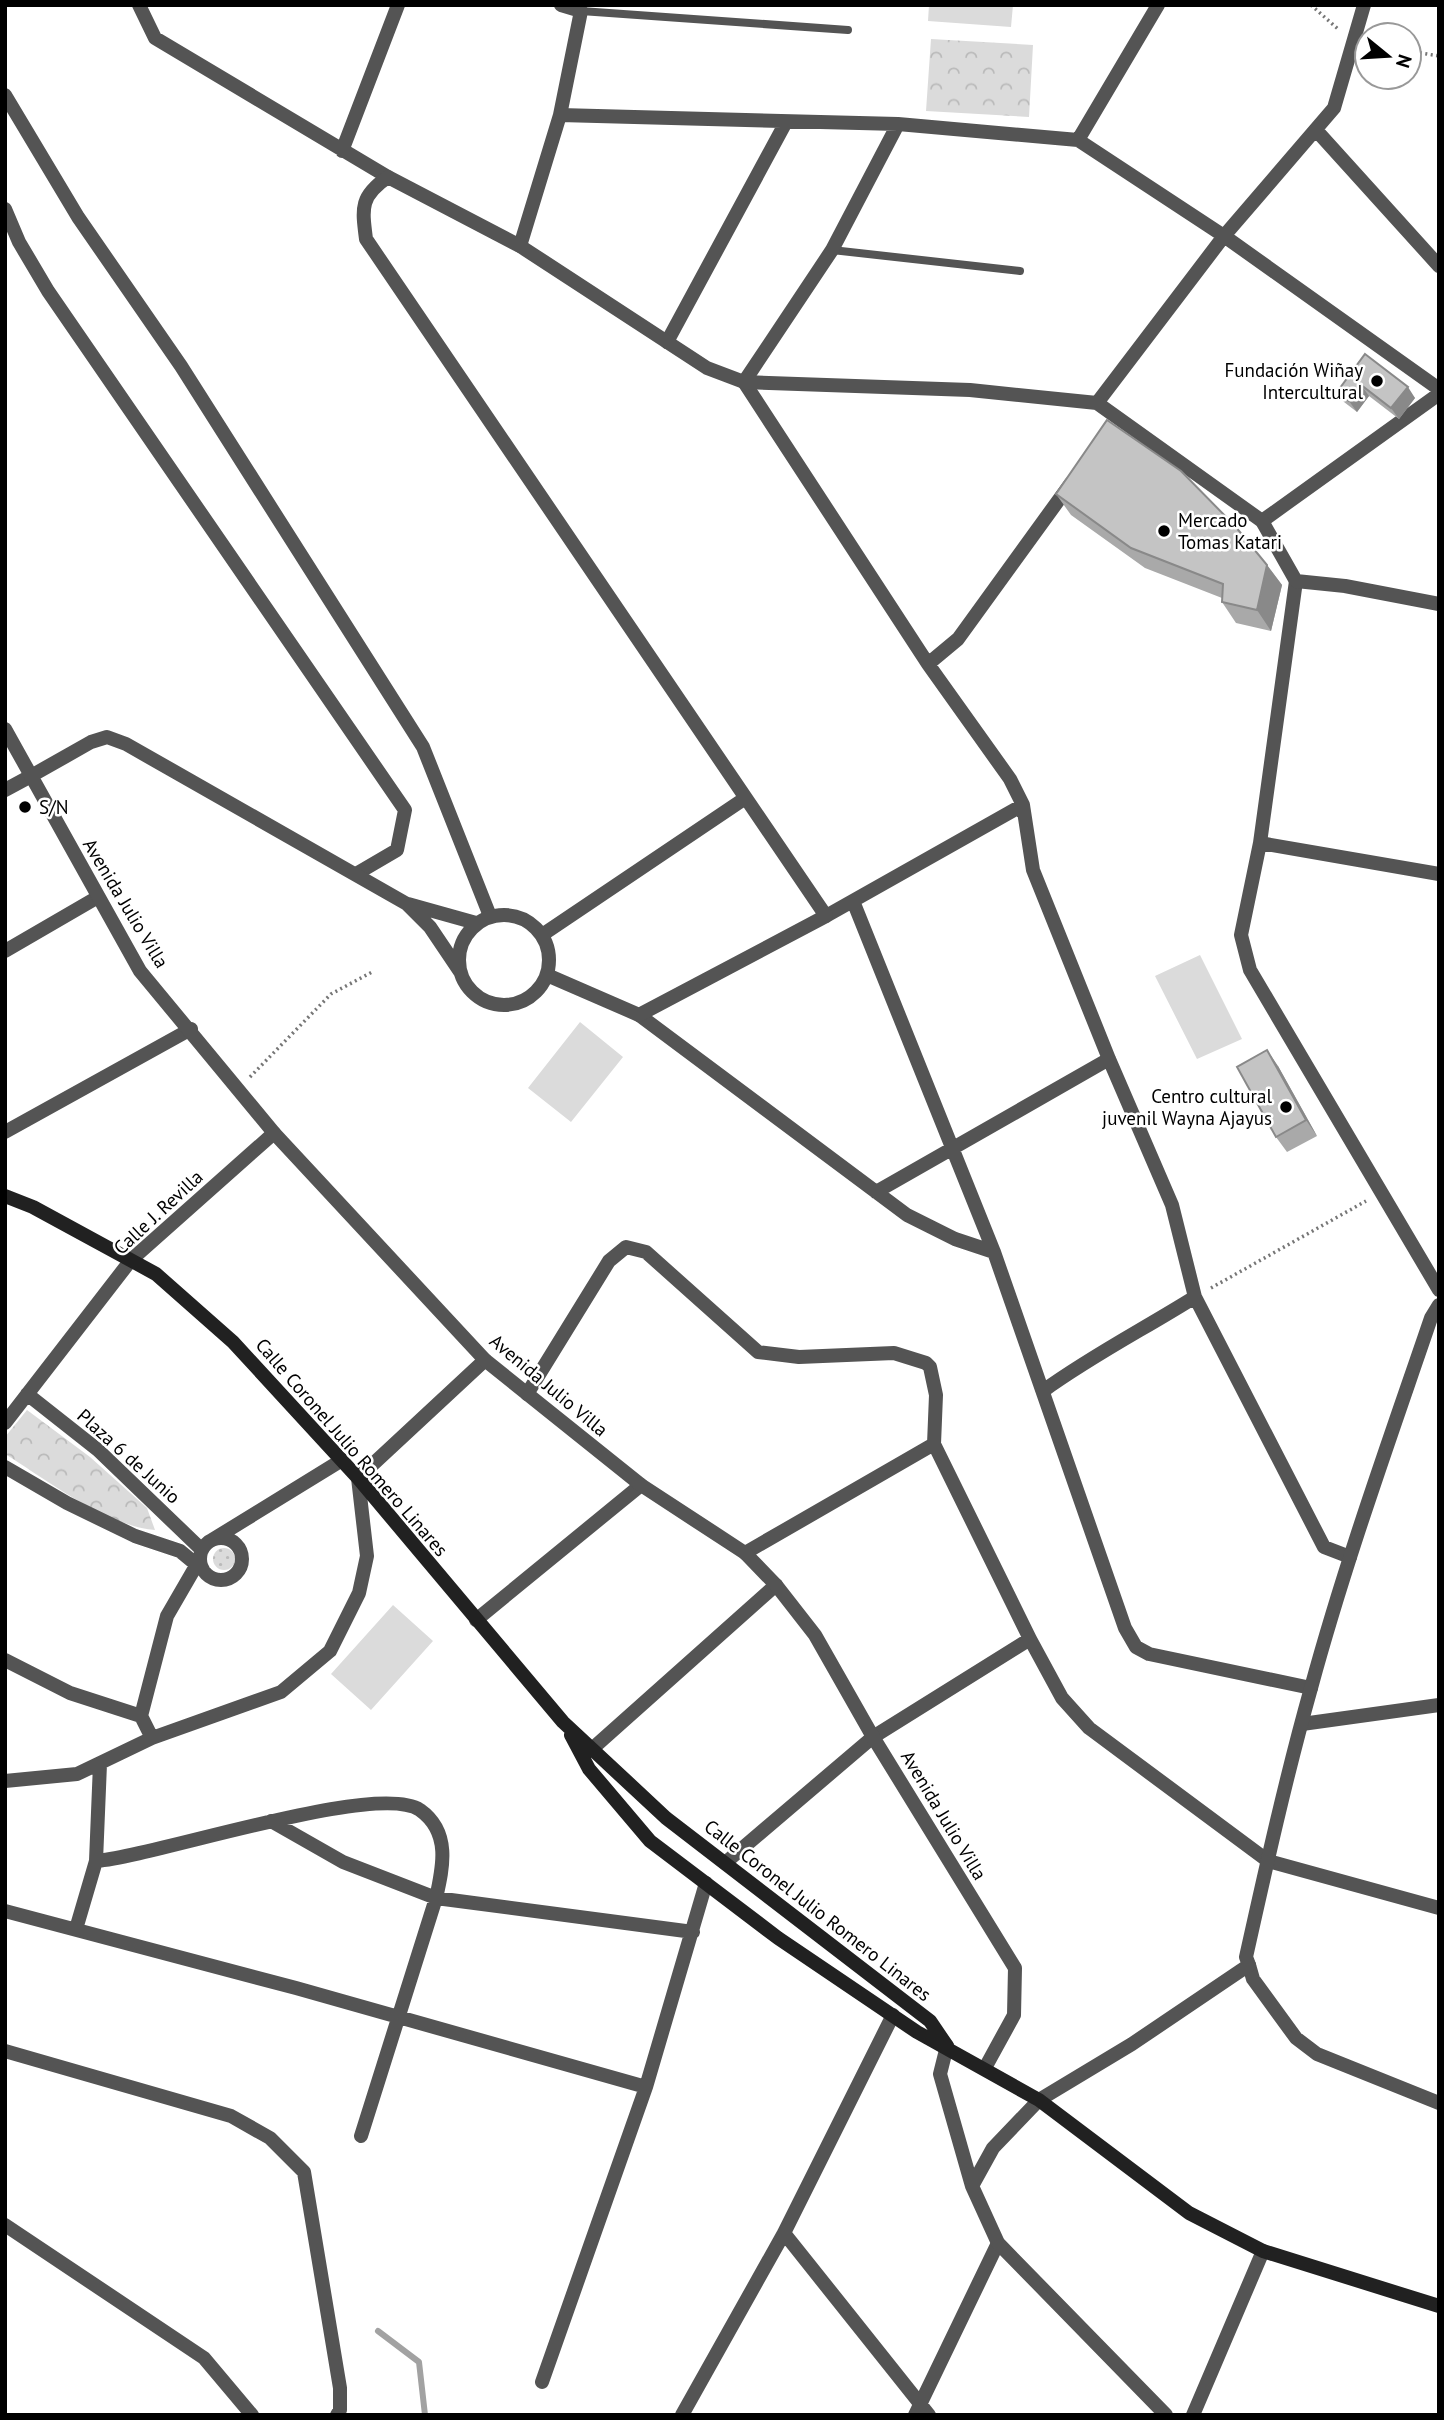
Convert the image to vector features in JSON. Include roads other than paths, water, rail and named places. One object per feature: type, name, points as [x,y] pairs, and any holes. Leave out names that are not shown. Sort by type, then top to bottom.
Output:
[{"type":"main road","name":"Calle Coronel Julio Romero Linares","points":[[5,1196],[33,1207],[156,1274],[233,1342],[358,1478],[563,1722],[666,1818],[930,2021],[947,2046]]},
{"type":"main road","name":"Calle Coronel Julio Romero Linares","points":[[563,1722],[589,1769],[650,1841],[778,1938],[893,2015],[947,2046]]},
{"type":"main road","points":[[947,2046],[1039,2100],[1189,2213],[1263,2251],[1439,2306]]},
{"type":"street","points":[[139,5],[155,38],[342,152],[520,246],[707,368],[744,382],[970,390],[1097,403],[1113,425],[1262,521],[1296,581],[1260,843],[1241,934],[1244,954],[1250,970],[1439,1290]]},
{"type":"street","points":[[342,152],[398,5]]},
{"type":"street","points":[[520,246],[560,115],[581,11],[561,5]]},
{"type":"street","points":[[1078,141],[1158,5]]},
{"type":"street","points":[[1097,403],[1224,236],[1334,108],[1364,5]]},
{"type":"street","points":[[5,95],[78,217],[181,366],[423,747],[490,916]]},
{"type":"street","points":[[560,115],[898,124],[1078,141],[1224,236],[1439,392],[1262,521]]},
{"type":"street","points":[[667,342],[786,122]]},
{"type":"street","points":[[744,382],[832,250],[898,124]]},
{"type":"street","points":[[1316,130],[1439,266]]},
{"type":"street","points":[[388,177],[370,189],[362,209],[366,239],[744,799],[827,916]]},
{"type":"street","points":[[5,209],[19,242],[48,291],[405,810],[397,850],[356,874]]},
{"type":"street","points":[[744,382],[928,664],[1010,779],[1023,805],[1033,870],[1109,1059],[1172,1205],[1195,1297],[1324,1547],[1350,1557]]},
{"type":"street","points":[[928,664],[958,639],[1077,474]]},
{"type":"street","points":[[1296,581],[1345,586],[1439,604]]},
{"type":"street","name":"Avenida Julio Villa","points":[[5,729],[141,971],[274,1133],[485,1360],[641,1485],[745,1553],[776,1585],[815,1635],[873,1737],[1015,1968],[1014,2015],[985,2068]]},
{"type":"street","points":[[5,790],[91,743],[107,737],[126,744],[407,904],[430,927],[472,993],[486,1002],[501,1006],[517,1004],[531,997],[547,975],[550,961],[542,934],[521,917],[506,914],[490,916],[476,923],[466,935],[459,950],[461,973]]},
{"type":"street","points":[[542,934],[744,799]]},
{"type":"street","points":[[639,1016],[827,916],[1023,805]]},
{"type":"street","points":[[1260,843],[1439,874]]},
{"type":"street","points":[[5,951],[98,897]]},
{"type":"street","points":[[853,901],[994,1252],[1125,1628],[1136,1647],[1149,1654],[1311,1688]]},
{"type":"street","points":[[407,904],[476,923]]},
{"type":"street","points":[[547,975],[639,1016],[907,1215],[955,1239],[994,1252]]},
{"type":"street","points":[[5,1132],[191,1029]]},
{"type":"street","points":[[876,1192],[1109,1059]]},
{"type":"street","name":"Calle J. Revilla","points":[[5,1423],[131,1260],[274,1133]]},
{"type":"street","points":[[527,1394],[610,1261],[626,1247],[646,1252],[758,1352],[799,1357],[894,1353],[926,1363],[930,1367],[936,1395],[934,1444],[1062,1698],[1090,1728],[1268,1861],[1439,1908]]},
{"type":"street","points":[[1043,1391],[1082,1363],[1128,1340],[1195,1297]]},
{"type":"street","points":[[1439,1305],[1431,1318],[1350,1557],[1311,1688],[1246,1957],[1253,1979],[1296,2038],[1317,2054],[1439,2103]]},
{"type":"street","points":[[5,1781],[77,1774],[152,1738],[281,1692],[330,1651],[359,1594],[367,1556],[358,1478],[485,1360]]},
{"type":"street","name":"Plaza 6 de Junio","points":[[27,1394],[98,1450],[203,1557]]},
{"type":"street","points":[[745,1553],[934,1444]]},
{"type":"street","points":[[152,1738],[141,1716],[173,1600],[203,1557],[245,1520],[342,1460]]},
{"type":"street","points":[[5,1467],[68,1503],[135,1536],[203,1557],[232,1541],[240,1551]]},
{"type":"street","points":[[475,1620],[641,1485]]},
{"type":"street","points":[[203,1557],[214,1579],[233,1576],[241,1564],[240,1551],[245,1520]]},
{"type":"street","points":[[592,1749],[776,1585]]},
{"type":"street","points":[[725,1863],[873,1737],[1030,1639]]},
{"type":"street","points":[[5,1660],[70,1693],[141,1716]]},
{"type":"street","points":[[1302,1724],[1439,1705]]},
{"type":"street","points":[[76,1929],[96,1861],[100,1764]]},
{"type":"street","points":[[96,1861],[126,1859],[271,1821],[351,1807],[393,1805],[419,1810],[439,1834],[445,1858],[436,1898],[361,2136]]},
{"type":"street","points":[[271,1821],[343,1862],[436,1898],[693,1932]]},
{"type":"street","points":[[542,2382],[646,2087],[706,1883]]},
{"type":"street","points":[[5,1911],[400,2017],[646,2087]]},
{"type":"street","points":[[972,2186],[993,2148],[1039,2100],[1132,2044],[1249,1965]]},
{"type":"street","points":[[682,2415],[784,2233],[893,2015]]},
{"type":"street","points":[[947,2046],[940,2074],[972,2186],[998,2243],[1166,2415]]},
{"type":"street","points":[[5,2051],[231,2116],[270,2138],[304,2172],[340,2388],[340,2410],[337,2415]]},
{"type":"street","points":[[5,2225],[204,2358],[252,2415]]},
{"type":"street","points":[[784,2233],[921,2411],[998,2243]]},
{"type":"street","points":[[1193,2415],[1263,2251]]},
{"type":"lane","points":[[581,11],[848,30]]},
{"type":"lane","points":[[832,250],[1020,271]]},
{"type":"waterway","points":[[378,2331],[419,2362],[425,2415]]},
{"type":"place","name":"Fundación Wiñay Intercultural","points":[[1377,381]]},
{"type":"place","name":"Mercado Tomas Katari","points":[[1164,531]]},
{"type":"place","name":"S/N","points":[[25,807]]},
{"type":"place","name":"Centro cultural juvenil Wayna Ajayus","points":[[1286,1107]]}]
